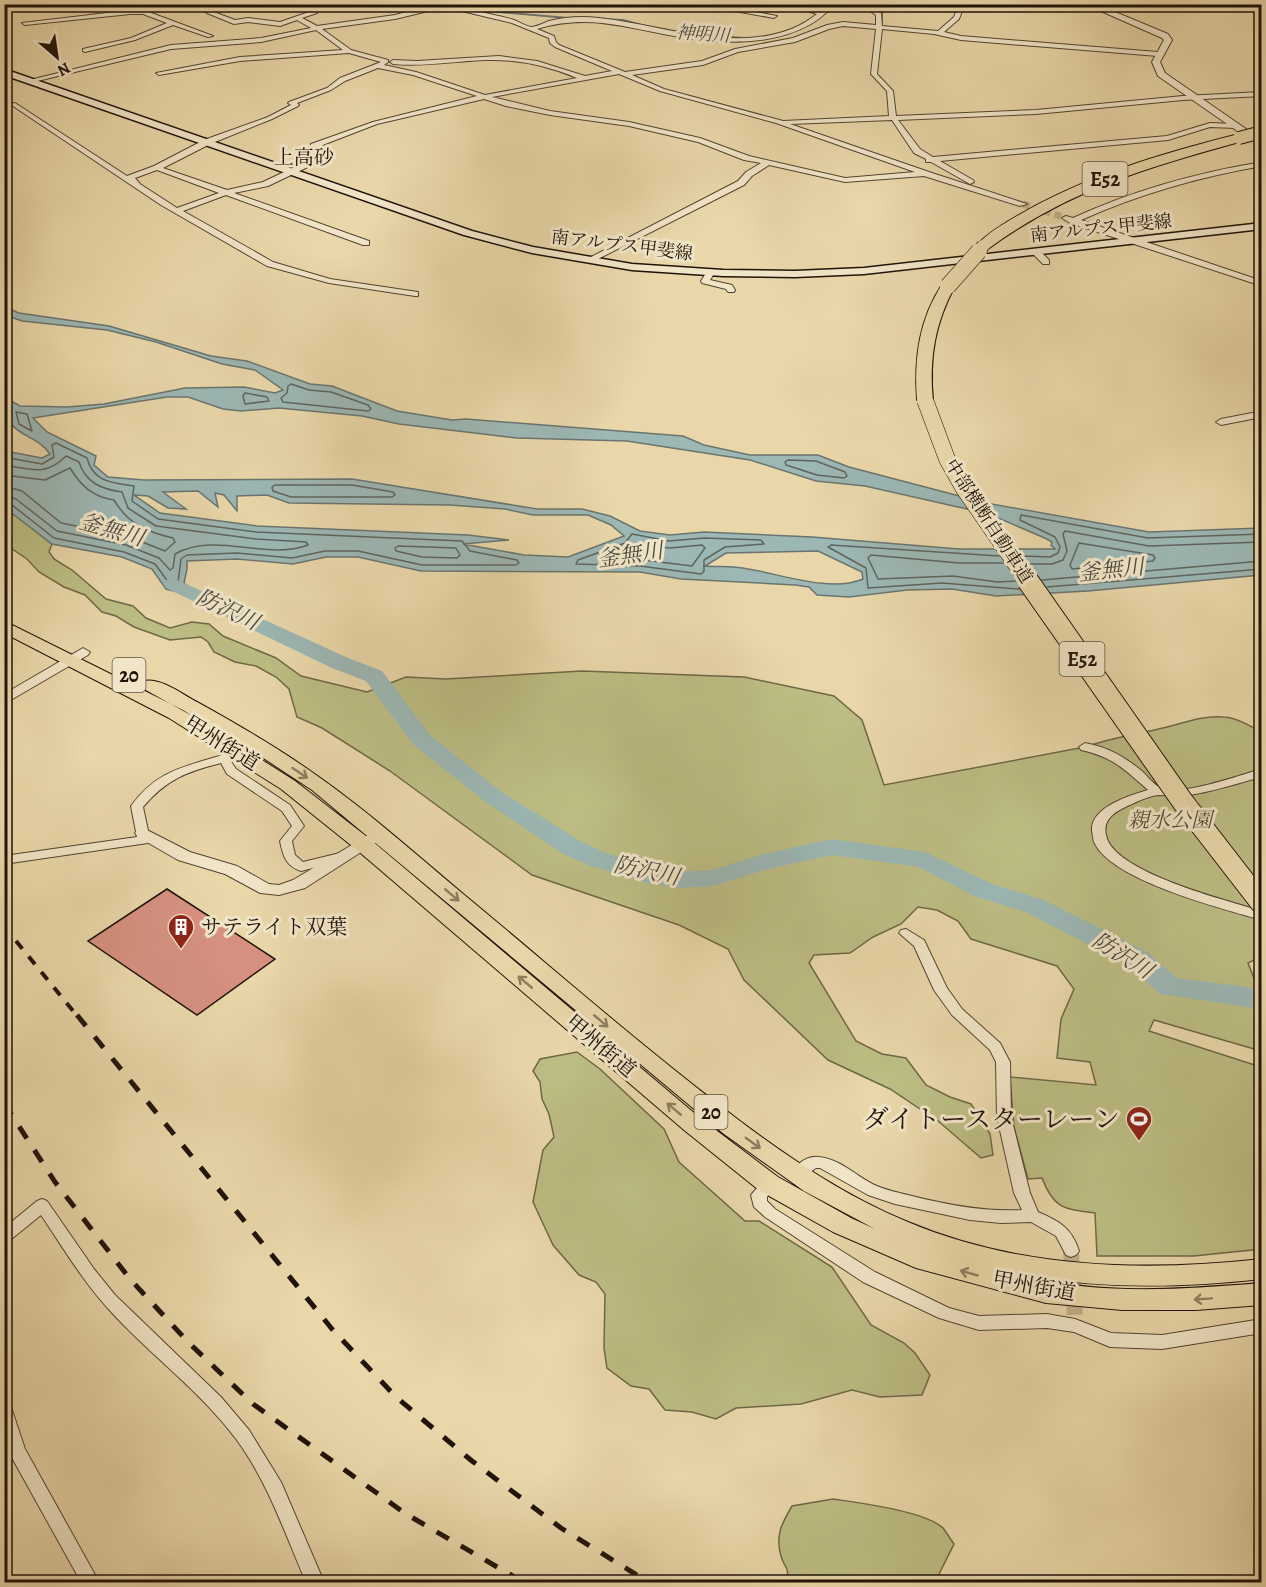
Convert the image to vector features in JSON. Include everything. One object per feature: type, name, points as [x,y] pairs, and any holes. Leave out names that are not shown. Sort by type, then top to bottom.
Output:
[{"type":"highway","name":"中部横断自動車道","points":[[1262,132],[1237,132],[1077,190],[1026,214],[983,246],[948,286],[928,327],[923,349],[922,372],[925,400],[947,459],[964,489],[1183,802],[1262,904]]},
{"type":"highway","name":"甲州街道","points":[[4,614],[176,714],[231,755],[288,785],[710,1112],[797,1175],[852,1207],[944,1246],[1037,1268],[1171,1278],[1262,1269]]},
{"type":"highway","name":"甲州街道","points":[[4,626],[187,703],[303,775],[363,845],[692,1124],[769,1184],[842,1225],[916,1258],[1046,1292],[1122,1299],[1196,1299],[1262,1293]]},
{"type":"main road","points":[[4,7],[32,4]]},
{"type":"main road","name":"南アルプス甲斐線","points":[[4,72],[483,238],[532,250],[632,267],[795,274],[864,271],[1262,226]]},
{"type":"street","points":[[123,4],[130,12]]},
{"type":"street","points":[[199,4],[209,12],[234,22],[248,20],[280,24],[315,12],[294,4]]},
{"type":"street","points":[[464,11],[490,4]]},
{"type":"street","points":[[698,4],[774,16]]},
{"type":"street","points":[[741,11],[756,4]]},
{"type":"street","points":[[788,4],[822,13]]},
{"type":"street","points":[[754,40],[805,24],[833,4]]},
{"type":"street","points":[[851,4],[867,7],[879,14],[880,26],[874,55],[874,75],[890,90],[893,117],[917,151],[976,185],[970,188]]},
{"type":"street","points":[[938,34],[957,18],[958,10],[972,4]]},
{"type":"street","points":[[1088,4],[1165,36],[1168,40],[1158,54],[1155,62],[1157,69],[1237,132]]},
{"type":"street","points":[[29,81],[171,47],[251,41],[317,28],[385,19],[441,5],[533,28],[552,37],[556,46],[662,90],[778,122],[926,174],[1023,204]]},
{"type":"street","points":[[26,24],[144,12],[210,36]]},
{"type":"street","points":[[297,18],[327,33],[349,51]]},
{"type":"street","points":[[533,28],[557,20],[605,20],[664,32],[754,40],[770,44]]},
{"type":"street","points":[[85,50],[133,39],[172,22]]},
{"type":"street","points":[[178,210],[225,193],[265,184],[330,153],[314,146],[375,123],[488,96],[622,73],[694,65],[737,50],[795,40],[834,25],[880,26],[961,38],[1158,54]]},
{"type":"street","points":[[159,73],[240,59],[349,51],[386,61],[435,64],[502,58],[555,66],[585,79]]},
{"type":"street","points":[[145,190],[131,179],[131,176],[157,168],[207,142],[270,118],[293,104],[386,61]]},
{"type":"street","points":[[378,66],[414,73],[488,96],[506,104],[550,113],[629,124],[699,141],[767,163],[845,180],[926,174]]},
{"type":"street","points":[[778,122],[1036,112],[1262,94]]},
{"type":"street","points":[[13,104],[145,190],[278,267],[329,281],[414,294]]},
{"type":"street","points":[[930,160],[1168,138],[1210,125],[1262,138]]},
{"type":"street","points":[[592,260],[741,183],[749,174],[767,163]]},
{"type":"street","points":[[1262,164],[1233,168],[1152,189],[1070,220],[1136,240],[1262,284]]},
{"type":"street","points":[[157,168],[366,243]]},
{"type":"street","points":[[1036,252],[1046,262]]},
{"type":"street","points":[[711,272],[705,281],[729,287],[731,290]]},
{"type":"street","points":[[1221,422],[1262,414]]},
{"type":"street","points":[[4,700],[77,655]]},
{"type":"street","points":[[1085,747],[1114,754],[1156,791]]},
{"type":"street","points":[[4,860],[144,840],[137,806],[154,786],[178,772],[231,755],[231,771],[286,808],[298,826],[286,841],[289,857],[301,867],[363,845]]},
{"type":"street","points":[[1262,773],[1176,794],[1156,791],[1107,812],[1099,822],[1096,836],[1100,846],[1122,865],[1175,888],[1262,915]]},
{"type":"street","points":[[143,833],[184,856],[231,870],[266,889],[279,890],[299,884],[363,845]]},
{"type":"street","points":[[906,933],[919,943],[941,990],[957,1012],[995,1047],[1003,1062],[1004,1117],[1022,1193],[1032,1216]]},
{"type":"street","points":[[797,1175],[808,1165],[817,1161],[830,1165],[842,1175],[873,1191],[951,1213],[997,1218],[1032,1216],[1056,1226],[1068,1238],[1071,1251]]},
{"type":"street","points":[[769,1184],[759,1195],[759,1203],[770,1213],[869,1277],[945,1313],[979,1323],[1075,1322],[1110,1340],[1162,1342],[1262,1326]]},
{"type":"street","points":[[4,1237],[42,1205],[83,1265],[119,1311],[222,1407],[246,1437],[266,1470],[315,1582]]},
{"type":"street","points":[[4,1409],[9,1444],[17,1451],[90,1582]]},
{"type":"green space","name":"親水公園","points":[[4,509],[9,510],[52,544],[49,552],[54,559],[72,570],[106,599],[133,606],[146,618],[170,628],[192,622],[209,624],[223,636],[276,658],[301,676],[367,692],[406,677],[446,679],[582,671],[744,677],[834,696],[862,720],[884,785],[1085,747],[1114,738],[1207,717],[1233,719],[1258,730],[1262,733],[1262,956],[1248,963],[1256,983],[1261,984],[1261,1051],[1154,1020],[1149,1031],[1261,1067],[1261,1249],[1194,1256],[1097,1256],[1095,1213],[1061,1206],[1051,1196],[1042,1178],[1028,1179],[1014,1127],[1010,1077],[1096,1085],[1090,1062],[1057,1058],[1061,1019],[1074,989],[1057,966],[971,939],[958,921],[937,910],[918,907],[901,924],[873,937],[850,953],[814,955],[809,963],[856,1041],[882,1054],[906,1058],[926,1085],[971,1104],[990,1134],[993,1155],[981,1158],[938,1121],[890,1089],[828,1060],[744,980],[728,949],[679,925],[532,875],[390,771],[322,728],[297,717],[289,689],[276,677],[256,666],[235,662],[214,652],[208,642],[201,637],[170,640],[134,627],[116,616],[102,612],[85,595],[64,587],[39,572],[27,559],[5,544]]},
{"type":"green space","points":[[577,1052],[600,1069],[664,1129],[679,1162],[745,1221],[759,1221],[832,1267],[871,1325],[904,1343],[915,1353],[930,1375],[922,1395],[880,1397],[852,1390],[801,1404],[736,1408],[716,1419],[692,1412],[665,1410],[649,1389],[631,1386],[607,1368],[604,1348],[605,1294],[596,1282],[579,1275],[553,1245],[533,1202],[543,1150],[554,1137],[549,1114],[542,1099],[540,1082],[533,1071],[540,1059]]},
{"type":"green space","points":[[833,1499],[907,1512],[934,1522],[943,1528],[954,1544],[935,1582],[787,1582],[787,1570],[779,1549],[779,1535],[788,1512],[792,1506]]},
{"type":"water","name":"釜無川","points":[[5,307],[19,313],[109,326],[211,356],[247,361],[310,384],[332,386],[397,411],[452,420],[466,419],[683,436],[704,445],[750,455],[818,455],[849,467],[986,503],[1149,532],[1261,528],[1261,575],[1088,591],[996,596],[952,589],[907,590],[849,597],[817,595],[809,587],[795,585],[681,579],[640,572],[421,571],[358,557],[326,557],[293,564],[237,559],[187,561],[184,583],[203,598],[166,589],[152,569],[122,557],[52,544],[5,508],[5,451],[42,458],[50,454],[43,446],[14,427],[9,421],[4,397],[20,406],[67,407],[104,404],[185,388],[244,387],[275,393],[283,390],[255,370],[222,364],[156,342],[107,330],[22,321],[5,315]],"holes":[[[167,397],[188,397],[223,409],[241,411],[279,408],[362,416],[399,424],[517,438],[627,441],[750,460],[816,481],[865,486],[989,514],[1047,539],[1052,542],[1051,545],[1055,549],[959,549],[812,537],[704,532],[670,535],[640,531],[610,516],[582,509],[537,509],[352,479],[144,480],[108,477],[94,465],[96,456],[47,432],[33,418]],[[198,491],[218,507],[215,493],[224,495],[237,511],[237,496],[267,495],[289,503],[450,505],[505,509],[533,515],[588,515],[611,525],[624,536],[568,557],[524,555],[463,544],[509,540],[468,535],[257,526],[160,513],[134,495],[148,496],[168,508],[186,509],[163,492]],[[818,551],[862,572],[863,579],[850,583],[821,583],[743,568],[705,566],[726,553]]]},
{"type":"building","name":"サテライト双葉","points":[[167,889],[275,959],[197,1015],[88,941]]},
{"type":"waterway","name":"神明川","points":[[454,4],[476,10]]},
{"type":"waterway","name":"神明川","points":[[806,26],[838,4]]},
{"type":"waterway","points":[[858,4],[870,6],[882,13],[882,25]]},
{"type":"waterway","name":"神明川","points":[[476,10],[568,18]]},
{"type":"waterway","name":"神明川","points":[[600,19],[623,20],[645,26]]},
{"type":"waterway","name":"神明川","points":[[688,34],[743,38]]},
{"type":"waterway","name":"防沢川","points":[[173,584],[340,663],[374,676],[422,740],[491,795],[571,847],[597,859],[652,876],[679,880],[713,878],[764,862],[832,847],[925,860],[983,890],[1035,906],[1138,959],[1170,987],[1262,999]]},
{"type":"tunnel","points":[[1023,204],[1066,218]]},
{"type":"tunnel","points":[[1071,1251],[1075,1317]]},
{"type":"railway","points":[[16,941],[78,1017]]},
{"type":"railway","points":[[77,1015],[332,1329],[396,1397],[472,1461],[561,1528],[648,1582]]},
{"type":"railway","points":[[4,1103],[55,1182],[130,1279],[188,1342],[253,1404],[406,1514],[523,1582]]},
{"type":"place","name":"サテライト双葉","points":[[181,950]]},
{"type":"place","name":"ダイトースターレーン","points":[[1139,1142]]},
{"type":"district","name":"上高砂","points":[[304,157]]}]
